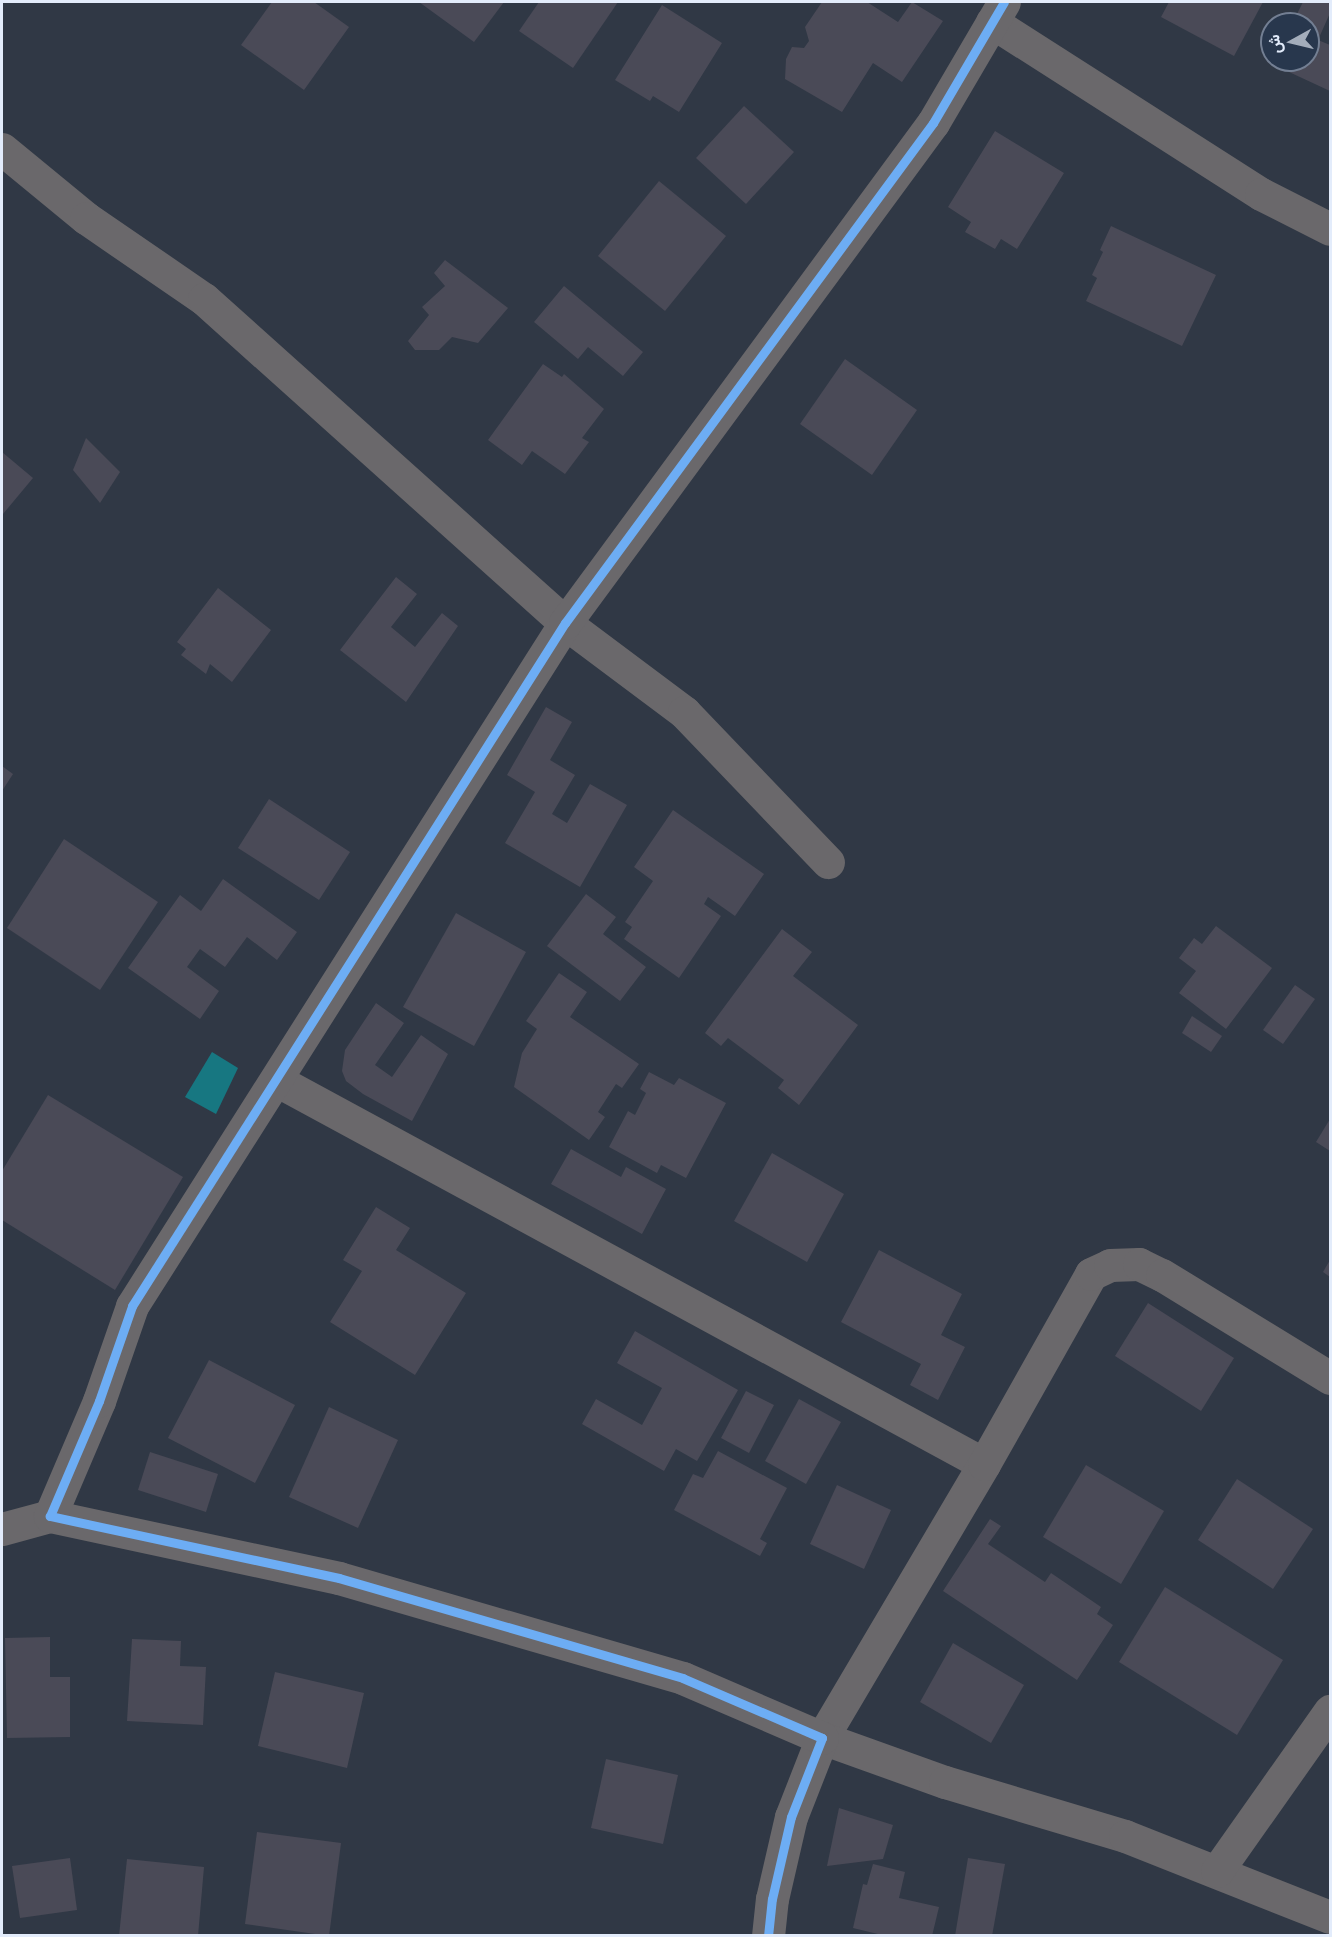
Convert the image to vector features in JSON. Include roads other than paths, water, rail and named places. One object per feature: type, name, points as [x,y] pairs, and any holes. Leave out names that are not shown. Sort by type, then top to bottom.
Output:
[{"type":"street","points":[[50,1516],[99,1401],[132,1306],[278,1081],[565,623],[933,123],[998,12],[1261,194],[1330,229]]},
{"type":"street","points":[[2,149],[86,218],[204,299],[565,623],[684,711],[828,862]]},
{"type":"street","points":[[278,1081],[984,1464]]},
{"type":"street","points":[[768,1935],[772,1899],[791,1817],[822,1738],[984,1464],[1091,1274],[1110,1264],[1139,1264],[1162,1275],[1330,1378]]},
{"type":"street","points":[[2,1529],[50,1516],[339,1578],[683,1678],[822,1738],[945,1782],[1125,1836],[1330,1917]]},
{"type":"street","points":[[1217,1871],[1330,1711]]},
{"type":"water","points":[[212,1052],[238,1068],[216,1114],[185,1097]]}]
